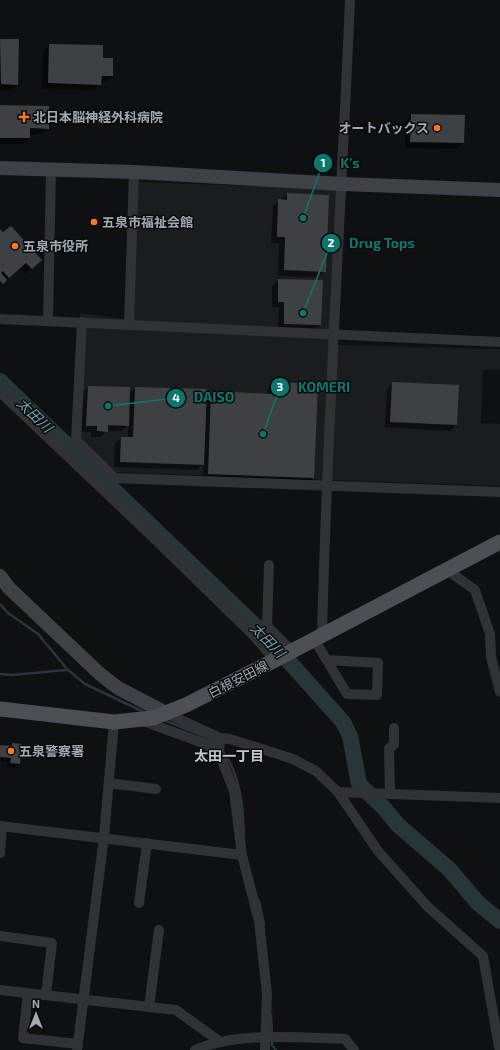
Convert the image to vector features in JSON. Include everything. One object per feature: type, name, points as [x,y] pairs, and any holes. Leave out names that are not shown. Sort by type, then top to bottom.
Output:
[{"type":"main road","name":"白根安田線","points":[[0,709],[114,722],[141,720],[166,713],[275,660],[500,542]]},
{"type":"street","points":[[327,660],[378,663],[377,695],[347,694],[327,660],[318,637],[332,335],[343,184],[350,0]]},
{"type":"street","points":[[0,168],[134,172],[343,184],[500,190]]},
{"type":"street","points":[[48,321],[51,170]]},
{"type":"street","points":[[129,324],[134,172]]},
{"type":"street","points":[[0,319],[500,342]]},
{"type":"street","points":[[82,322],[76,440],[115,478],[500,492]]},
{"type":"street","points":[[0,392],[253,635],[275,660]]},
{"type":"street","points":[[269,565],[267,626],[292,651]]},
{"type":"street","points":[[446,570],[475,590],[490,634],[491,657],[500,692]]},
{"type":"street","points":[[0,576],[10,588],[100,674],[118,688],[166,713],[220,738],[230,739],[293,759],[316,771],[338,792],[383,856],[428,907],[483,956],[497,1048]]},
{"type":"street","points":[[141,720],[206,744],[219,753]]},
{"type":"street","points":[[28,993],[23,1038],[77,1047],[104,837],[114,722]]},
{"type":"street","points":[[390,794],[389,748],[394,745],[394,728]]},
{"type":"street","points":[[220,738],[219,753],[234,791],[242,855],[259,921],[267,994],[265,1050]]},
{"type":"street","points":[[109,783],[156,789]]},
{"type":"street","points":[[338,792],[500,798]]},
{"type":"street","points":[[0,853],[1,826],[104,837],[242,855]]},
{"type":"street","points":[[139,903],[147,843]]},
{"type":"street","points":[[149,1007],[159,930]]},
{"type":"street","points":[[0,936],[52,943],[46,995]]},
{"type":"street","points":[[0,990],[176,1010],[219,1041]]},
{"type":"street","points":[[195,1050],[219,1041],[265,1038],[345,1039],[354,1050]]},
{"type":"shaded area","points":[[138,182],[344,189],[336,345],[500,349],[500,370],[483,370],[481,423],[500,424],[500,486],[112,472],[79,441],[80,313],[132,320]]},
{"type":"building","points":[[0,39],[19,39],[18,85],[1,84]]},
{"type":"building","points":[[49,44],[103,45],[103,58],[113,58],[113,76],[102,76],[101,85],[48,83]]},
{"type":"building","name":"北日本脳神経外科病院","points":[[0,105],[49,106],[49,129],[30,128],[30,138],[0,138]]},
{"type":"building","name":"オートバックス","points":[[411,114],[465,115],[464,143],[410,142]]},
{"type":"building","points":[[287,193],[329,195],[326,272],[284,270],[285,237],[277,237],[278,199],[287,200]]},
{"type":"building","name":"五泉市役所","points":[[11,226],[42,260],[32,269],[26,263],[9,278],[3,271],[1,273],[7,280],[3,284],[0,281],[0,229],[3,232]]},
{"type":"building","points":[[278,279],[323,280],[321,325],[284,324],[284,302],[278,302]]},
{"type":"building","points":[[273,382],[318,384],[314,478],[208,474],[211,391],[272,394]]},
{"type":"building","points":[[392,382],[459,385],[457,425],[390,422]]},
{"type":"building","points":[[88,386],[130,387],[129,426],[108,425],[108,432],[97,431],[97,426],[86,426]]},
{"type":"building","points":[[135,387],[207,389],[204,465],[120,462],[121,437],[133,437]]},
{"type":"building","name":"五泉警察署","points":[[12,743],[22,744],[20,764],[10,763],[11,758],[0,757],[0,745],[12,746]]},
{"type":"waterway","name":"太田川","points":[[0,381],[268,638],[343,722],[350,736],[359,784],[384,808],[398,825],[449,869],[478,903],[500,921]]},
{"type":"waterway","points":[[0,604],[8,613],[38,634],[67,669],[85,684],[146,713]]},
{"type":"waterway","points":[[0,674],[12,675],[66,670]]},
{"type":"waterway","points":[[164,720],[206,737],[217,744]]},
{"type":"waterway","points":[[224,753],[230,762],[238,783],[242,804],[244,836]]},
{"type":"waterway","points":[[259,901],[264,924]]},
{"type":"waterway","points":[[271,1014],[272,1035]]},
{"type":"waterway","points":[[272,1040],[272,1045],[276,1050]]},
{"type":"place","name":"北日本脳神経外科病院","points":[[24,117]]},
{"type":"place","name":"オートバックス","points":[[437,128]]},
{"type":"place","name":"K's","points":[[303,218]]},
{"type":"place","name":"五泉市福祉会館","points":[[94,222]]},
{"type":"place","name":"五泉市役所","points":[[15,246]]},
{"type":"place","name":"Drug Tops","points":[[303,313]]},
{"type":"place","name":"DAISO","points":[[108,406]]},
{"type":"place","name":"KOMERI","points":[[263,434]]},
{"type":"place","name":"五泉警察署","points":[[11,751]]},
{"type":"district","name":"太田一丁目","points":[[229,755]]}]
